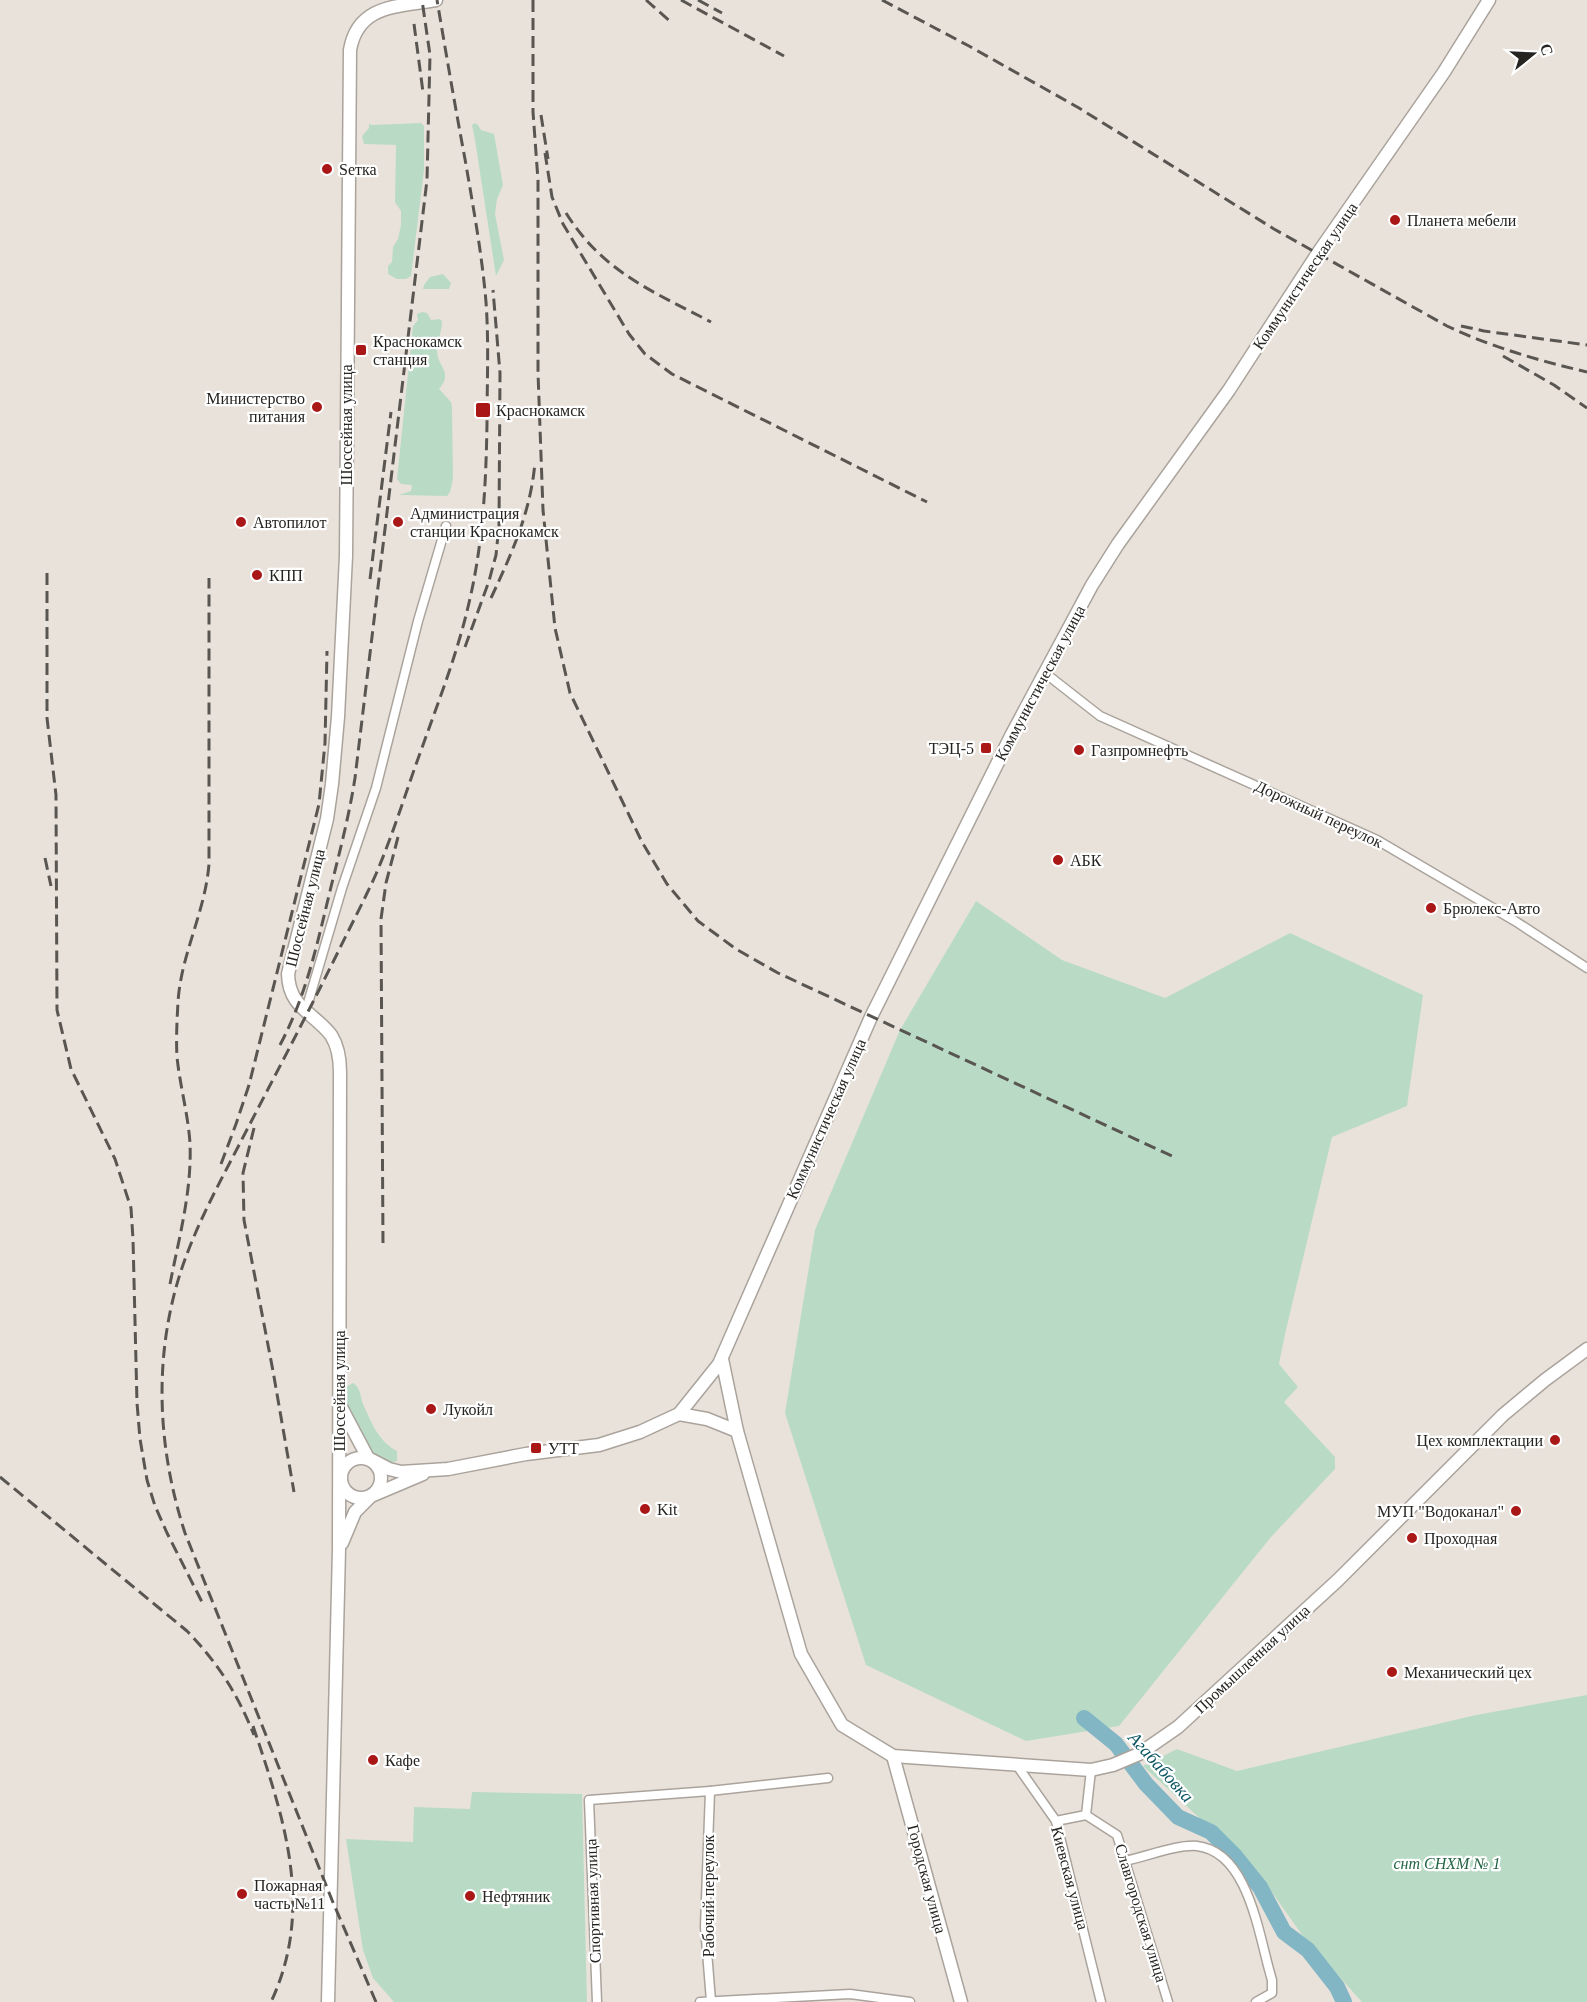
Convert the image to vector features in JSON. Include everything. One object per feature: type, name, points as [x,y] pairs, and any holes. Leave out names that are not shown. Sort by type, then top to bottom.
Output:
[{"type":"main road","name":"Шоссейная улица","points":[[328,2002],[340,1474],[338,1401],[340,1061],[330,1035],[294,999],[288,984],[288,974],[327,819],[338,717],[346,556],[350,50],[356,30],[371,15],[386,9],[436,0]]},
{"type":"main road","name":"Коммунистическая улица","points":[[678,1414],[722,1359],[872,1017],[1045,673],[1103,566],[1200,432],[1481,6],[1489,0]]},
{"type":"main road","name":"Промышленная улица","points":[[737,1431],[801,1654],[842,1725],[893,1756],[1091,1770],[1113,1765],[1139,1754],[1178,1727],[1330,1588],[1503,1415],[1540,1383],[1587,1349]]},
{"type":"main road","points":[[722,1359],[737,1431]]},
{"type":"main road","points":[[430,1471],[359,1499],[351,1497],[344,1490],[340,1474],[350,1460],[368,1458],[389,1469],[401,1472],[430,1471],[599,1444],[640,1432],[678,1414],[707,1419],[723,1415],[729,1406],[730,1398],[726,1389],[710,1384],[699,1389],[695,1405],[701,1415],[707,1419],[737,1431]]},
{"type":"main road","points":[[338,1401],[368,1458],[379,1470],[381,1478],[379,1486],[356,1512],[339,1550]]},
{"type":"main road","name":"Городская улица","points":[[893,1756],[961,2002]]},
{"type":"street","points":[[308,1003],[342,888],[376,788],[417,621],[446,526]]},
{"type":"street","name":"Дорожный переулок","points":[[1045,673],[1100,716],[1377,840],[1515,921],[1587,968]]},
{"type":"street","name":"Киевская улица","points":[[1016,1764],[1056,1821],[1101,2002]]},
{"type":"street","points":[[1056,1821],[1086,1815],[1091,1770]]},
{"type":"street","points":[[710,1791],[828,1778]]},
{"type":"street","name":"Спортивная улица","points":[[597,2002],[589,1800],[710,1791]]},
{"type":"street","name":"Рабочий переулок","points":[[710,1791],[705,1927],[711,2001]]},
{"type":"street","name":"Славгородская улица","points":[[1086,1815],[1117,1835],[1168,2002]]},
{"type":"street","points":[[1125,1861],[1187,1846],[1212,1850],[1224,1858],[1235,1870],[1244,1887],[1272,1980],[1272,1993],[1256,2002]]},
{"type":"street","points":[[700,2002],[849,1994],[910,2002]]},
{"type":"green space","points":[[369,123],[371,125],[421,123],[424,126],[424,170],[411,276],[406,279],[397,279],[388,274],[393,247],[398,239],[401,225],[401,211],[395,202],[396,145],[364,144],[362,136],[369,128]]},
{"type":"green space","points":[[475,123],[481,130],[494,134],[503,185],[497,199],[495,214],[504,260],[496,276],[472,125]]},
{"type":"green space","points":[[443,274],[451,283],[449,289],[423,289],[430,277]]},
{"type":"green space","points":[[427,313],[431,320],[440,319],[442,321],[437,350],[445,378],[439,389],[451,402],[452,407],[453,479],[447,496],[399,495],[411,491],[412,485],[401,484],[397,479],[413,326],[418,320],[417,314]]},
{"type":"green space","points":[[976,901],[1062,960],[1165,998],[1290,933],[1423,995],[1407,1106],[1332,1137],[1279,1364],[1298,1387],[1284,1402],[1335,1457],[1335,1469],[1271,1537],[1119,1726],[1026,1741],[866,1665],[785,1413],[815,1230],[900,1030]]},
{"type":"green space","points":[[353,1383],[359,1390],[376,1431],[397,1451],[397,1461],[391,1463],[374,1456],[345,1405],[346,1387]]},
{"type":"green space","name":"снт СНХМ № 1","points":[[1587,1695],[1587,2002],[1362,2002],[1305,1939],[1257,1871],[1143,1766],[1177,1749],[1237,1771],[1476,1715]]},
{"type":"green space","name":"Нефтяник","points":[[472,1792],[582,1794],[587,2002],[394,2002],[373,1978],[363,1950],[346,1839],[413,1842],[414,1807],[470,1809]]},
{"type":"waterway","name":"Агабабовка","points":[[1084,1718],[1116,1744],[1146,1784],[1178,1817],[1211,1832],[1235,1856],[1260,1887],[1284,1932],[1308,1950],[1337,1987],[1344,2002]]},
{"type":"railway","points":[[280,1045],[297,1008],[315,951],[344,835],[355,778],[427,180],[430,55],[422,0]]},
{"type":"railway","points":[[376,2002],[332,1900],[185,1533],[165,1445],[162,1385],[164,1355],[174,1295],[193,1238],[376,874],[447,677],[464,625],[473,584],[483,515],[486,469],[488,363],[486,302],[474,212],[437,0]]},
{"type":"railway","points":[[533,0],[533,112],[538,180],[538,373],[543,510],[555,628],[570,693],[642,842],[667,884],[698,921],[736,949],[778,973],[1174,1157]]},
{"type":"railway","points":[[646,0],[672,23]]},
{"type":"railway","points":[[681,0],[784,56]]},
{"type":"railway","points":[[698,0],[722,13]]},
{"type":"railway","points":[[882,0],[1079,108],[1274,229],[1447,326],[1516,353],[1587,372]]},
{"type":"railway","points":[[414,24],[423,92]]},
{"type":"railway","points":[[541,115],[548,159]]},
{"type":"railway","points":[[545,153],[552,197],[563,224],[629,334],[645,354],[672,374],[927,502]]},
{"type":"railway","points":[[566,213],[596,251],[630,278],[711,322]]},
{"type":"railway","points":[[465,647],[489,581],[496,555],[499,526],[500,373],[493,290]]},
{"type":"railway","points":[[1461,326],[1587,345]]},
{"type":"railway","points":[[1503,356],[1554,385],[1587,408]]},
{"type":"railway","points":[[370,579],[391,412]]},
{"type":"railway","points":[[491,598],[525,515],[535,462]]},
{"type":"railway","points":[[47,573],[47,718],[56,795],[57,1010],[71,1069],[115,1159],[131,1208],[137,1403],[147,1480],[167,1533],[203,1604]]},
{"type":"railway","points":[[170,1284],[184,1214],[190,1161],[189,1132],[177,1057],[178,1002],[180,984],[203,899],[209,864],[209,578]]},
{"type":"railway","points":[[221,1164],[249,1085],[319,804],[325,743],[327,651]]},
{"type":"railway","points":[[383,1243],[381,919],[386,883],[398,837]]},
{"type":"railway","points":[[45,858],[51,886]]},
{"type":"railway","points":[[254,1128],[243,1173],[244,1220],[294,1492]]},
{"type":"railway","points":[[0,1477],[187,1631],[226,1679],[254,1735]]},
{"type":"railway","points":[[253,1726],[284,1829],[293,1898],[291,1932],[284,1967],[271,2002]]},
{"type":"place","name":"Sетка","points":[[327,169]]},
{"type":"place","name":"Планета мебели","points":[[1395,220]]},
{"type":"place","name":"Краснокамск станция","points":[[361,350]]},
{"type":"place","name":"Министерство питания","points":[[317,407]]},
{"type":"place","name":"Краснокамск","points":[[483,410]]},
{"type":"place","name":"Автопилот","points":[[241,522]]},
{"type":"place","name":"Администрация станции Краснокамск","points":[[398,522]]},
{"type":"place","name":"КПП","points":[[257,575]]},
{"type":"place","name":"ТЭЦ-5","points":[[986,748]]},
{"type":"place","name":"Газпромнефть","points":[[1079,750]]},
{"type":"place","name":"АБК","points":[[1058,860]]},
{"type":"place","name":"Брюлекс-Авто","points":[[1431,908]]},
{"type":"place","name":"Лукойл","points":[[431,1409]]},
{"type":"place","name":"Цех комплектации","points":[[1555,1440]]},
{"type":"place","name":"УТТ","points":[[536,1448]]},
{"type":"place","name":"Kit","points":[[645,1509]]},
{"type":"place","name":"МУП \"Водоканал\"","points":[[1516,1511]]},
{"type":"place","name":"Проходная","points":[[1412,1538]]},
{"type":"place","name":"Механический цех","points":[[1392,1672]]},
{"type":"place","name":"Кафе","points":[[373,1760]]},
{"type":"place","name":"Пожарная часть №11","points":[[242,1894]]},
{"type":"place","name":"Нефтяник","points":[[470,1896]]}]
